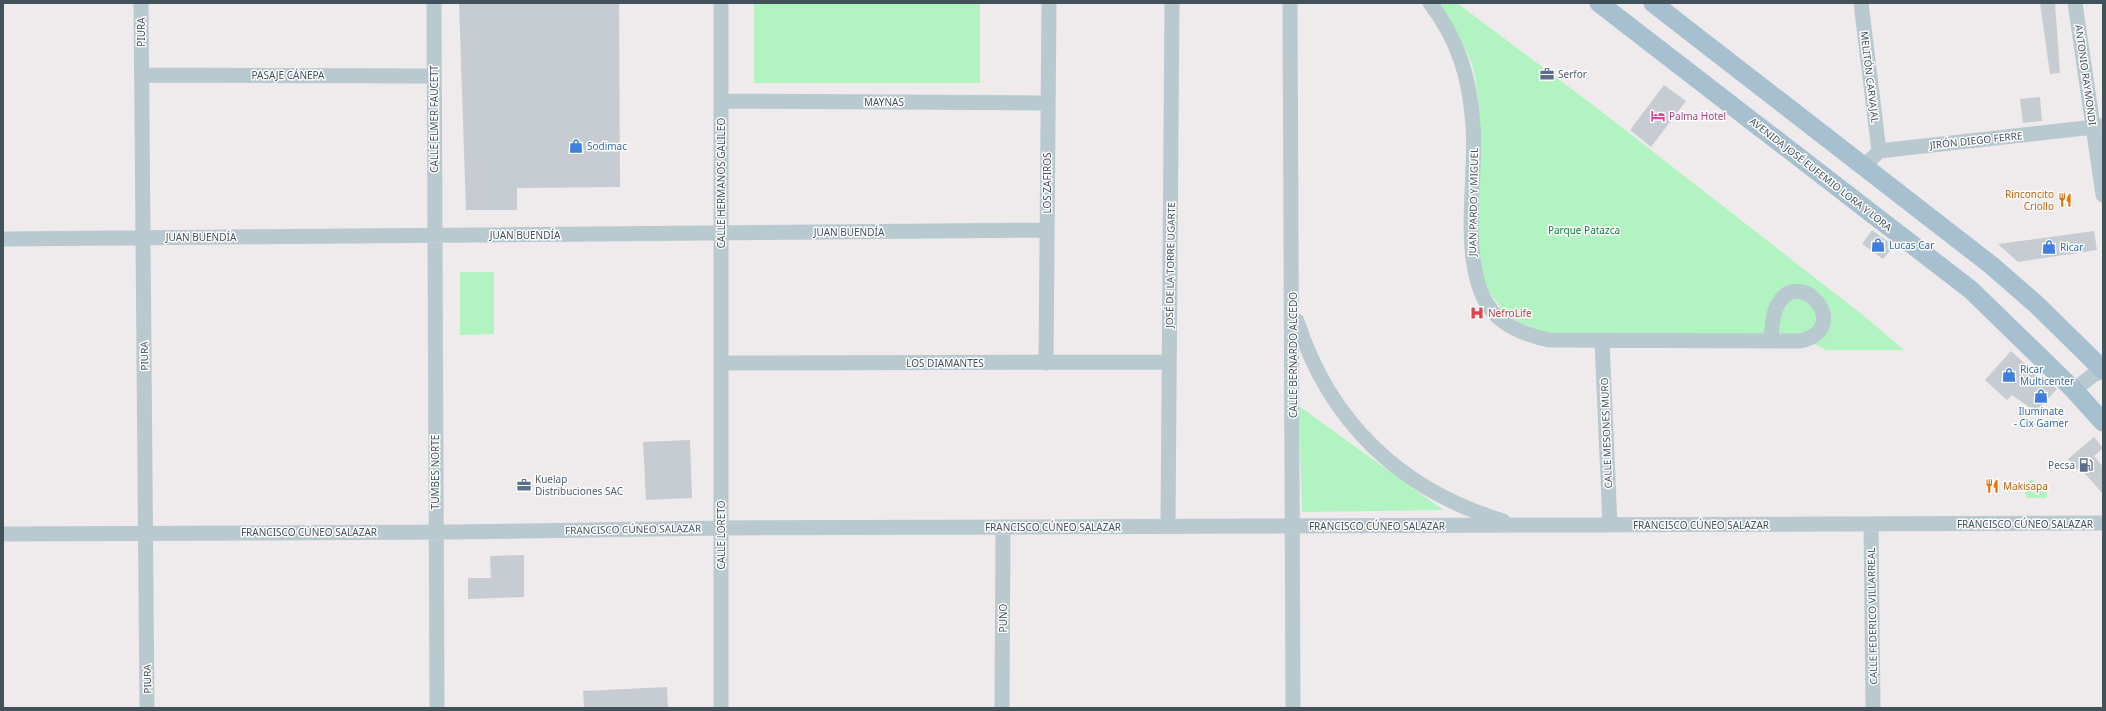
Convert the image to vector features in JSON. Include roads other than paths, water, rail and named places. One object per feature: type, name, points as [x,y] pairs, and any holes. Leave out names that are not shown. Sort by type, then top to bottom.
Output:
[{"type":"main road","name":"AVENIDA JOSÉ EUFEMIO LORA Y LORA","points":[[1600,3],[1970,290],[2074,390],[2103,422]]},
{"type":"main road","points":[[1653,3],[1991,265],[2037,305],[2103,370]]},
{"type":"street","name":"PIURA","points":[[141,3],[147,708]]},
{"type":"street","name":"CALLE ELMER FAUCETT","points":[[434,3],[434,235]]},
{"type":"street","name":"CALLE HERMANOS GALILEO","points":[[721,3],[721,363]]},
{"type":"street","name":"LOS ZAFIROS","points":[[1046,363],[1049,3]]},
{"type":"street","name":"JOSÉ DE LA TORRE UGARTE","points":[[1168,526],[1172,3]]},
{"type":"street","name":"CALLE BERNARDO ALCEDO","points":[[1290,3],[1293,308],[1293,708]]},
{"type":"street","name":"JUAN PARDO Y MIGUEL","points":[[1430,3],[1445,22],[1459,52],[1469,84],[1474,128],[1472,261],[1479,287],[1491,309],[1503,322],[1524,334],[1549,340],[1602,341],[1771,339]]},
{"type":"street","name":"MELITÓN CARVAJAL","points":[[1861,3],[1879,150]]},
{"type":"street","name":"ANTONIO RAYMONDI","points":[[2076,3],[2098,127],[2103,195]]},
{"type":"street","name":"PASAJE CÁNEPA","points":[[142,75],[434,76]]},
{"type":"street","name":"MAYNAS","points":[[721,101],[1047,103]]},
{"type":"street","name":"JIRÓN DIEGO FERRE","points":[[1879,150],[2098,127]]},
{"type":"street","points":[[1865,166],[1879,150]]},
{"type":"street","name":"JUAN BUENDÍA","points":[[3,239],[1047,230]]},
{"type":"street","name":"TUMBES NORTE","points":[[434,235],[437,708]]},
{"type":"street","points":[[1293,308],[1305,347],[1323,384],[1346,418],[1374,448],[1405,475],[1440,496],[1478,513],[1517,526]]},
{"type":"street","name":"CALLE MESONES MURO","points":[[1602,341],[1610,525]]},
{"type":"street","name":"LOS DIAMANTES","points":[[721,363],[1169,362]]},
{"type":"street","name":"CALLE LORETO","points":[[721,363],[721,708]]},
{"type":"street","points":[[2074,390],[2093,375],[2103,370]]},
{"type":"street","name":"FRANCISCO CÚNEO SALAZAR","points":[[3,534],[436,532],[721,528],[2103,523]]},
{"type":"street","name":"CALLE FEDERICO VILLARREAL","points":[[1872,524],[1873,708]]},
{"type":"street","name":"PUNO","points":[[1002,708],[1003,527]]},
{"type":"place","name":"Serfor","points":[[1547,74]]},
{"type":"place","name":"Palma Hotel","points":[[1658,116]]},
{"type":"place","name":"Sodimac","points":[[576,146]]},
{"type":"place","name":"Rinconcito Criollo","points":[[2065,200]]},
{"type":"place","name":"Lucas Car","points":[[1878,245]]},
{"type":"place","name":"Ricar","points":[[2049,247]]},
{"type":"place","name":"NefroLife","points":[[1477,313]]},
{"type":"place","name":"Ricar Multicenter","points":[[2009,375]]},
{"type":"place","name":"Ilumínate - Cix Gamer","points":[[2041,396]]},
{"type":"place","name":"Pecsa","points":[[2086,465]]},
{"type":"place","name":"Kuelap Distribuciones SAC","points":[[524,485]]},
{"type":"place","name":"Makisapa","points":[[1992,486]]},
{"type":"park label","name":"Parque Patazca","points":[[1584,230]]}]
